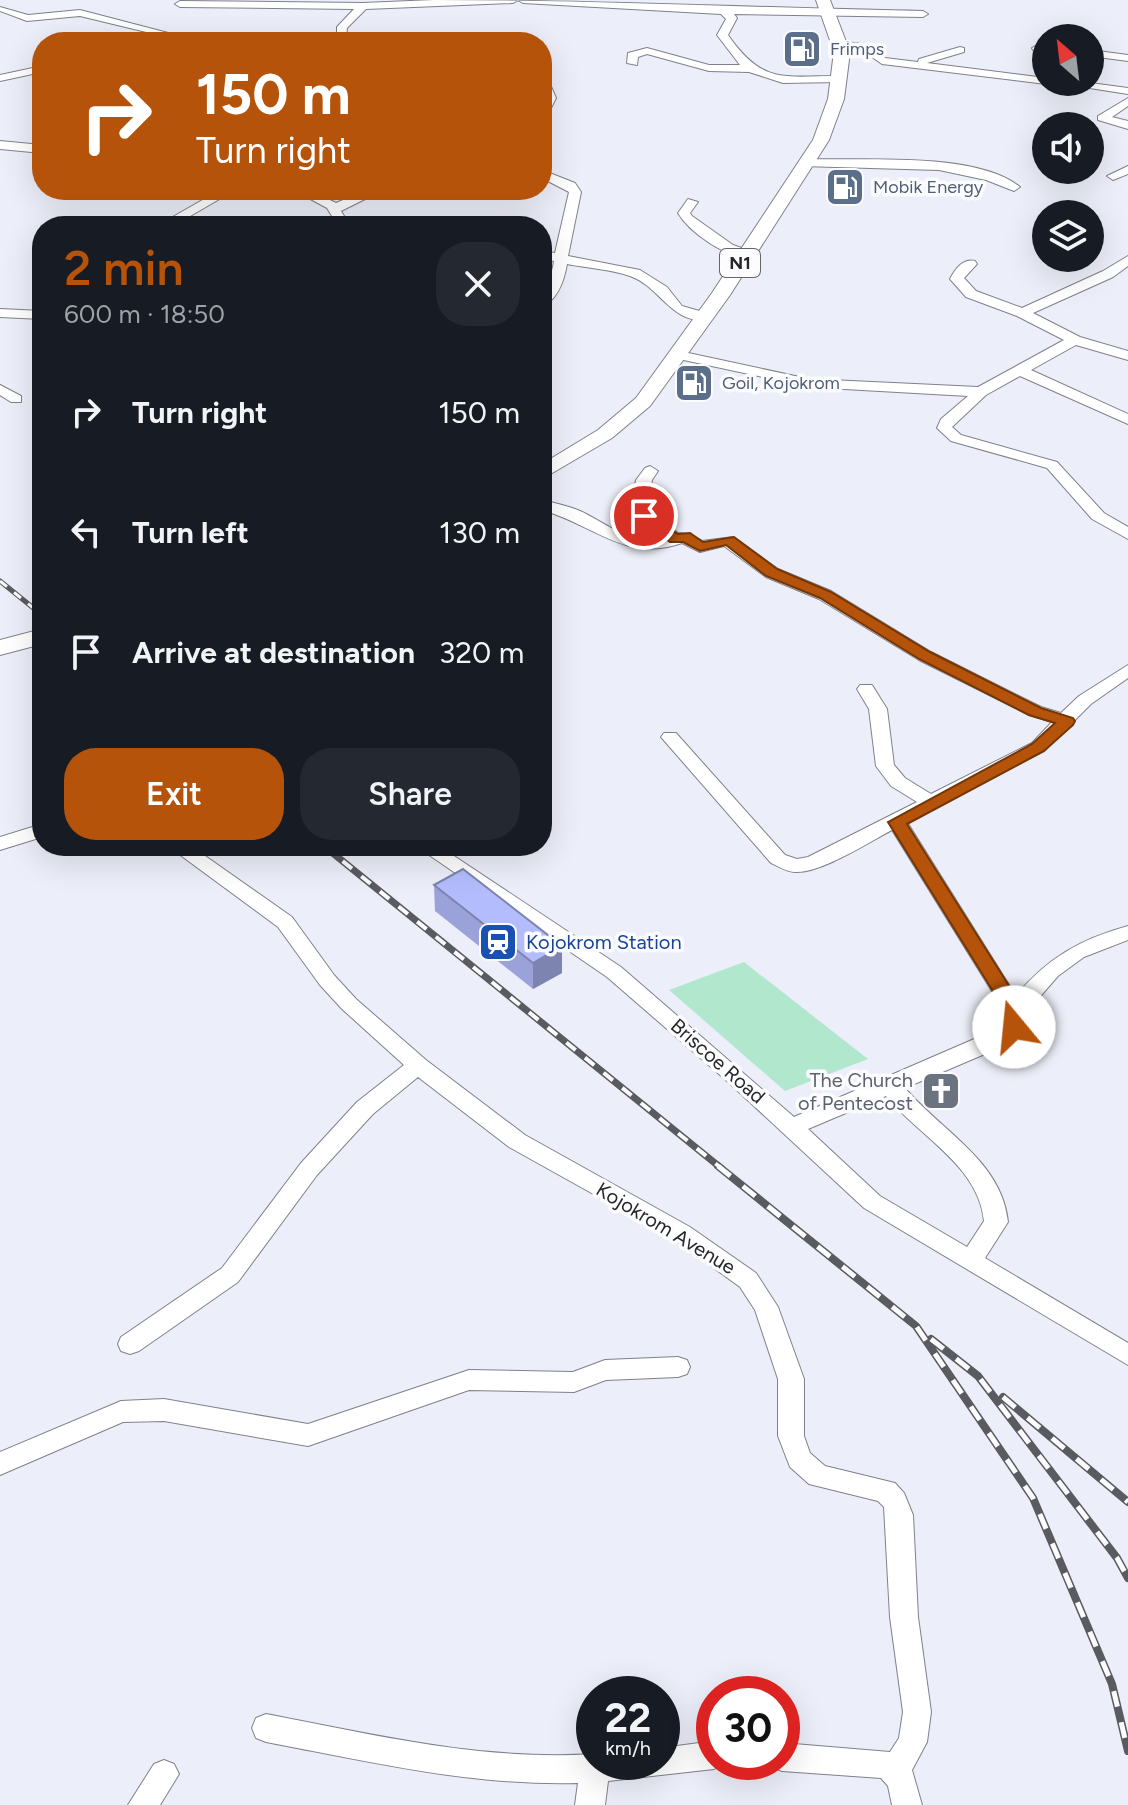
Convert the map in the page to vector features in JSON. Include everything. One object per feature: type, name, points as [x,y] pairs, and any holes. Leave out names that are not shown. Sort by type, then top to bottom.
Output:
[{"type":"highway","name":"N1","points":[[552,467],[621,422],[643,402],[705,317],[806,163],[830,119],[839,79],[842,52],[827,7]]},
{"type":"highway","points":[[0,648],[32,638]]},
{"type":"street","points":[[4,7],[27,18],[80,13],[172,19],[513,0]]},
{"type":"street","points":[[523,0],[724,11],[827,7],[923,14]]},
{"type":"street","points":[[342,32],[342,27],[363,6]]},
{"type":"street","points":[[724,11],[732,18],[722,35],[732,45],[733,53],[750,69],[773,80],[839,79]]},
{"type":"street","points":[[839,44],[865,47],[882,61],[1032,79]]},
{"type":"street","points":[[633,63],[632,55],[643,50],[709,68],[750,69]]},
{"type":"street","points":[[908,64],[960,50]]},
{"type":"street","points":[[1104,55],[1128,58]]},
{"type":"street","points":[[0,78],[32,71]]},
{"type":"street","points":[[1104,89],[1127,92]]},
{"type":"street","points":[[1127,92],[1102,118],[1128,125]]},
{"type":"street","points":[[0,145],[32,148]]},
{"type":"street","points":[[806,163],[890,163],[957,169],[981,173],[1014,187]]},
{"type":"street","points":[[1113,176],[1128,170]]},
{"type":"street","points":[[552,178],[575,192],[563,238],[563,258],[552,294]]},
{"type":"street","points":[[552,187],[571,187]]},
{"type":"street","points":[[181,216],[211,200]]},
{"type":"street","points":[[318,200],[334,209],[338,216]]},
{"type":"street","points":[[334,209],[354,200]]},
{"type":"street","points":[[692,202],[684,213],[687,218],[728,248],[745,254]]},
{"type":"street","points":[[552,256],[635,273],[662,290],[677,309],[705,317]]},
{"type":"street","points":[[1022,313],[1108,274],[1128,260]]},
{"type":"street","points":[[970,264],[957,279],[971,294],[1022,313],[1075,340],[1128,356]]},
{"type":"street","points":[[0,313],[32,315]]},
{"type":"street","points":[[1075,340],[981,392],[946,422],[944,428],[956,438],[1052,465],[1098,516],[1128,534]]},
{"type":"street","points":[[679,355],[809,383],[981,392]]},
{"type":"street","points":[[1021,371],[1128,420]]},
{"type":"street","points":[[0,389],[16,399]]},
{"type":"street","points":[[650,471],[644,480],[639,509],[675,539]]},
{"type":"street","points":[[552,508],[574,514],[597,529],[646,546],[658,546],[685,537],[700,547],[729,540],[772,573],[825,595],[925,656],[1035,711],[1067,721]]},
{"type":"street","points":[[670,737],[778,859],[795,866],[814,862],[897,822],[1038,747],[1085,700],[1128,670]]},
{"type":"street","points":[[866,689],[878,709],[885,766],[898,782],[932,803]]},
{"type":"street","points":[[897,822],[1015,1012]]},
{"type":"street","points":[[0,844],[32,833]]},
{"type":"street","name":"Kojokrom Avenue","points":[[192,856],[285,922],[337,991],[418,1065],[517,1141],[682,1233],[733,1267],[757,1292],[791,1379],[791,1436],[799,1459],[818,1476],[886,1491],[895,1501],[900,1515],[904,1617],[917,1712],[913,1742],[895,1771]]},
{"type":"street","name":"Briscoe Road","points":[[441,856],[614,972],[792,1127],[872,1202],[1128,1355]]},
{"type":"street","points":[[792,1127],[1005,1037],[1014,1027],[1015,1012],[1043,977],[1087,944],[1128,933]]},
{"type":"street","points":[[130,1344],[230,1275],[309,1169],[365,1108],[418,1065]]},
{"type":"street","points":[[890,1085],[916,1115],[972,1167],[990,1192],[996,1222],[971,1260]]},
{"type":"street","points":[[0,1464],[121,1412],[164,1410],[308,1435],[469,1380],[574,1382],[605,1370],[678,1367]]},
{"type":"street","points":[[266,1728],[445,1763],[508,1769],[576,1768]]},
{"type":"street","points":[[800,1758],[888,1765],[901,1779],[907,1805]]},
{"type":"street","points":[[143,1805],[164,1774]]},
{"type":"street","points":[[590,1805],[593,1780]]},
{"type":"green space","points":[[744,962],[868,1059],[785,1091],[669,990]]},
{"type":"building","points":[[463,869],[562,946],[533,963],[434,885]]},
{"type":"railway","points":[[0,581],[32,607]]},
{"type":"railway","points":[[336,856],[721,1168]]},
{"type":"railway","points":[[718,1166],[916,1326],[1033,1498],[1112,1684],[1128,1751]]},
{"type":"railway","points":[[931,1339],[978,1376],[1117,1558],[1128,1578]]},
{"type":"railway","points":[[1003,1397],[1128,1502]]},
{"type":"place","name":"Frimps","points":[[802,49]]},
{"type":"place","name":"Mobik Energy","points":[[845,187]]},
{"type":"place","name":"Goil, Kojokrom","points":[[694,383]]},
{"type":"place","name":"Kojokrom Station","points":[[498,942]]},
{"type":"place","name":"The Church of Pentecost","points":[[941,1091]]},
{"type":"route","points":[[644,516],[675,539],[685,537],[700,547],[729,540],[772,573],[825,595],[904,645],[1035,711],[1067,721],[1038,747],[897,822],[1015,1012],[1014,1027]]}]
